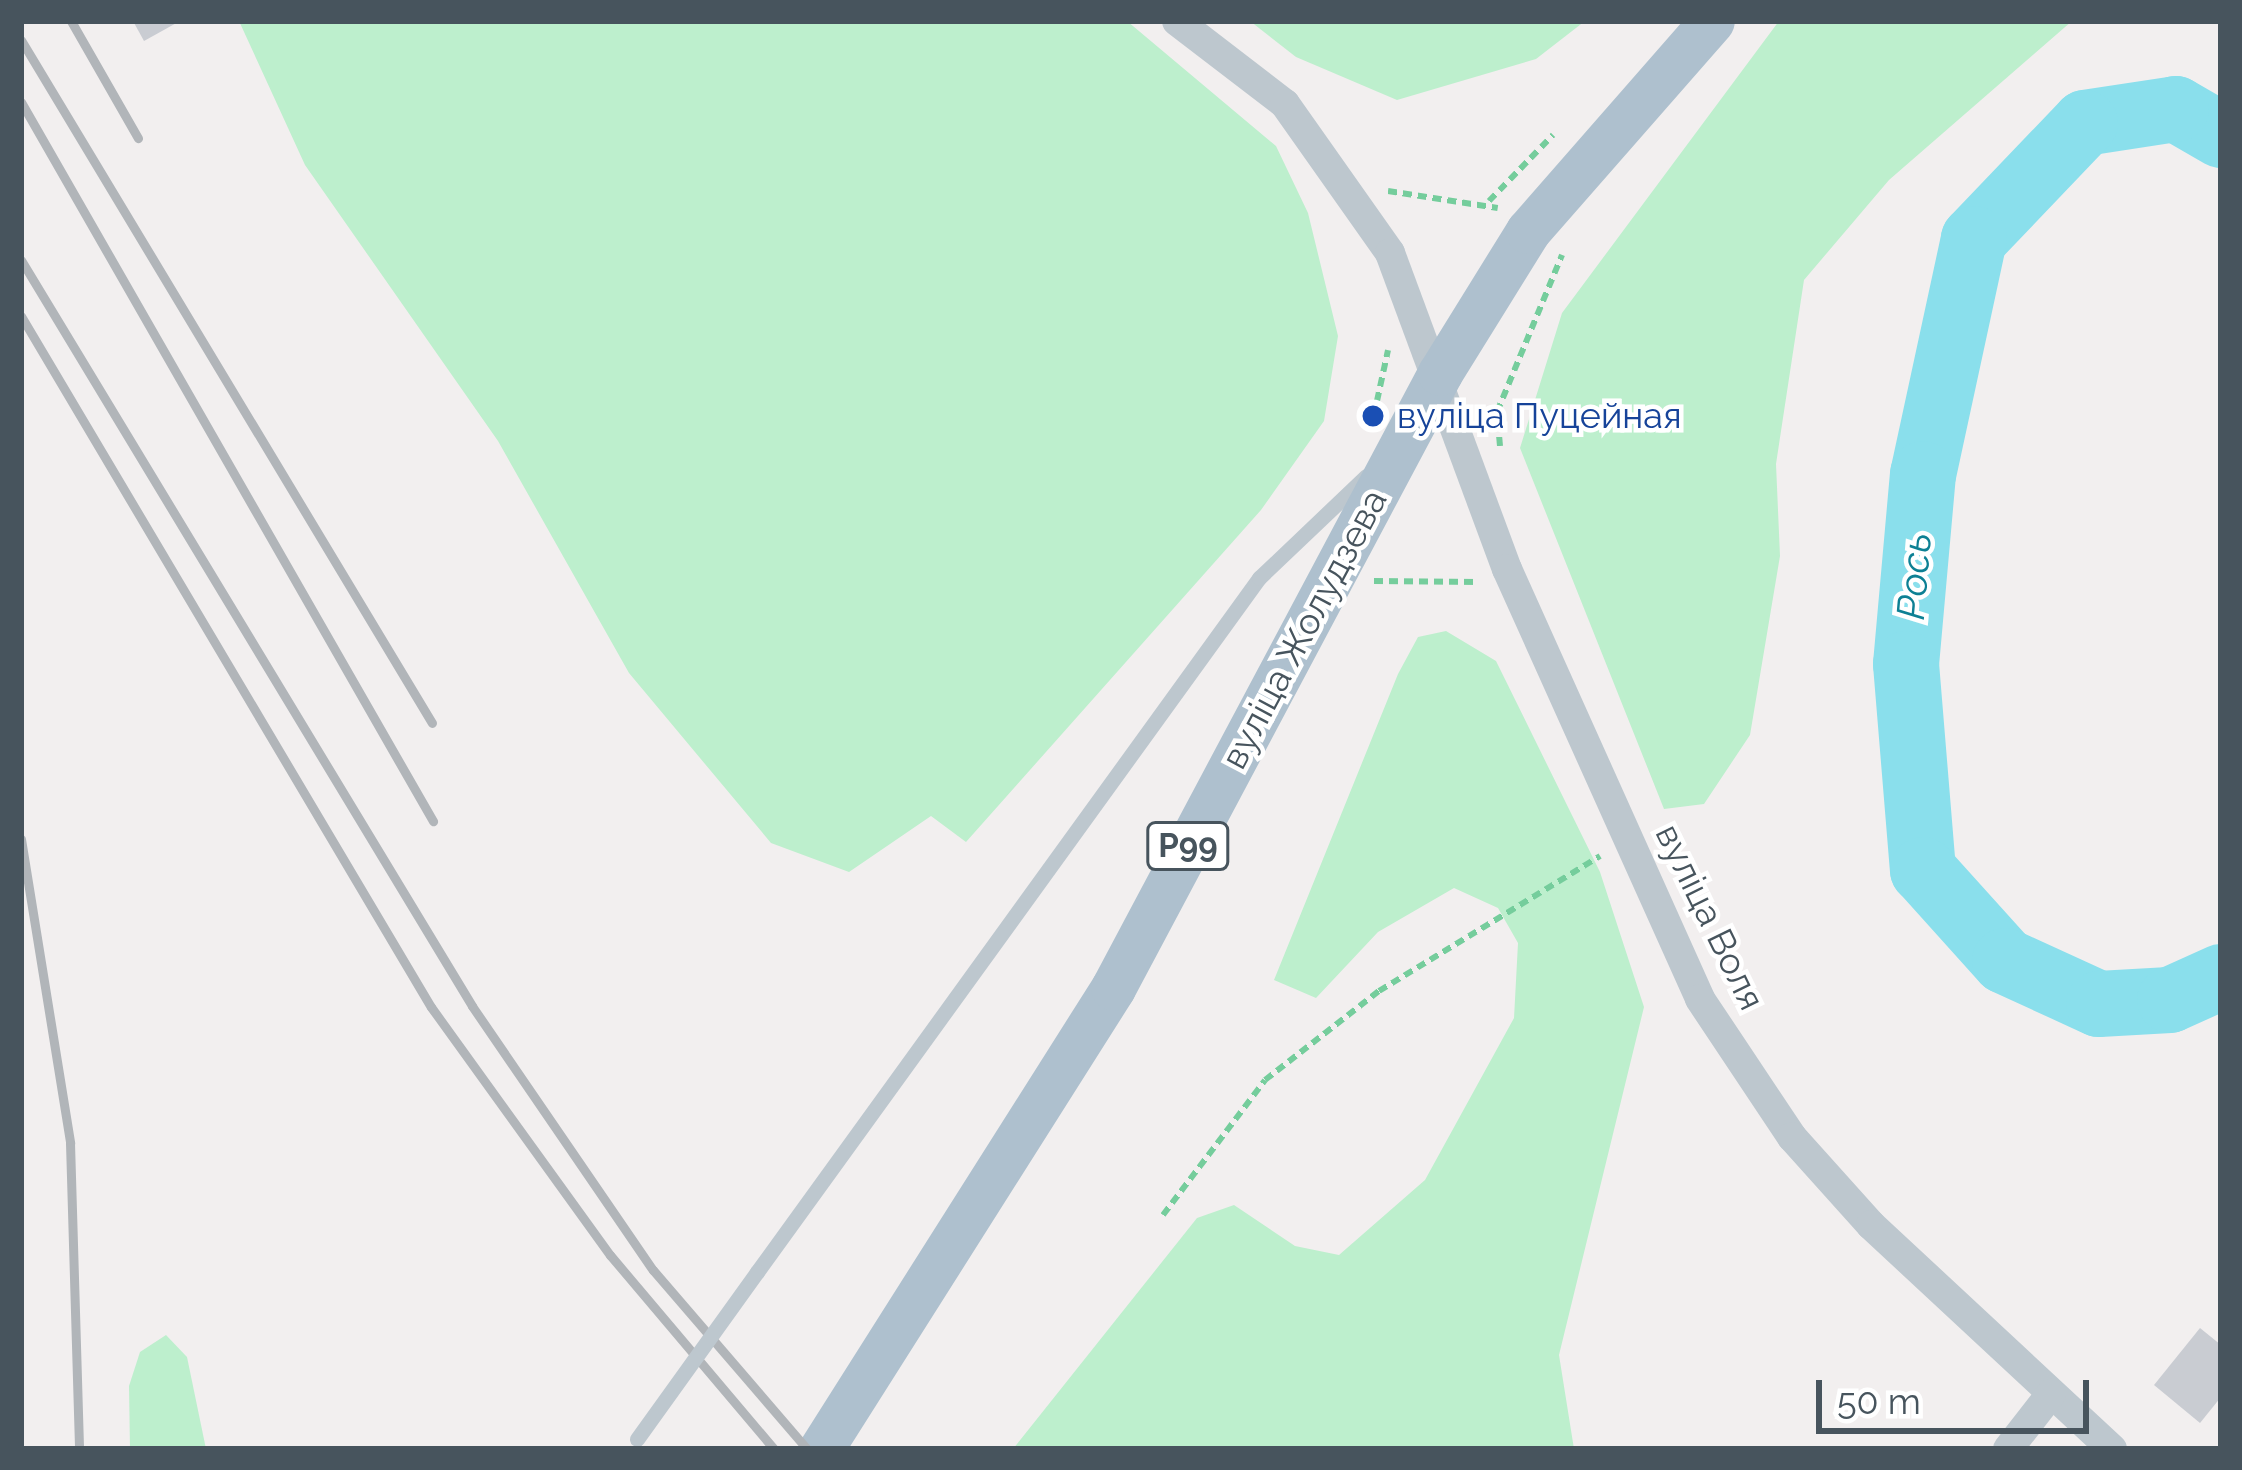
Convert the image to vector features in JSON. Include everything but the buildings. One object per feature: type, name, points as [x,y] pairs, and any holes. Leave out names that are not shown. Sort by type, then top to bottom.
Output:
[{"type":"main road","name":"вуліца Жолудзева","points":[[820,1449],[1113,988],[1440,373],[1528,230],[1712,21]]},
{"type":"street","name":"вуліца Воля","points":[[1177,21],[1285,104],[1390,253],[1440,373],[1508,569],[1700,999],[1792,1137],[2112,1449]]},
{"type":"street","points":[[2008,1449],[2051,1394]]},
{"type":"lane","points":[[633,1444],[1259,578],[1404,440]]},
{"type":"path","points":[[1163,1215],[1265,1080],[1379,991],[1540,901],[1627,836]]},
{"type":"green space","points":[[239,21],[1127,21],[1276,146],[1308,213],[1338,336],[1324,421],[1261,510],[966,842],[931,816],[849,872],[771,843],[629,673],[498,441],[305,165]]},
{"type":"green space","points":[[1250,21],[1585,21],[1536,59],[1397,100],[1296,57]]},
{"type":"green space","points":[[1779,21],[2072,21],[1889,180],[1804,280],[1776,464],[1780,556],[1750,735],[1704,804],[1664,809],[1520,448],[1562,313]]},
{"type":"green space","points":[[1446,631],[1496,661],[1600,872],[1644,1007],[1559,1355],[1574,1449],[1013,1449],[1197,1218],[1234,1205],[1295,1246],[1339,1255],[1425,1180],[1514,1018],[1518,943],[1498,908],[1454,888],[1378,932],[1316,998],[1274,980],[1398,674],[1418,637]]},
{"type":"green space","points":[[166,1335],[187,1357],[206,1449],[130,1449],[129,1386],[140,1352]]},
{"type":"waterway","name":"Рось","points":[[2221,135],[2176,109],[2085,123],[1974,239],[1923,474],[1906,664],[1923,870],[2005,961],[2099,1004],[2170,1000],[2221,977]]},
{"type":"railway","points":[[71,21],[138,138]]},
{"type":"railway","points":[[21,40],[432,723]]},
{"type":"railway","points":[[21,102],[433,821]]},
{"type":"railway","points":[[21,260],[472,1006],[653,1270],[807,1449]]},
{"type":"railway","points":[[21,316],[431,1007],[610,1255],[774,1449]]},
{"type":"railway","points":[[21,839],[70,1143],[79,1449]]},
{"type":"place","name":"вуліца Пуцейная","points":[[1373,416]]}]
